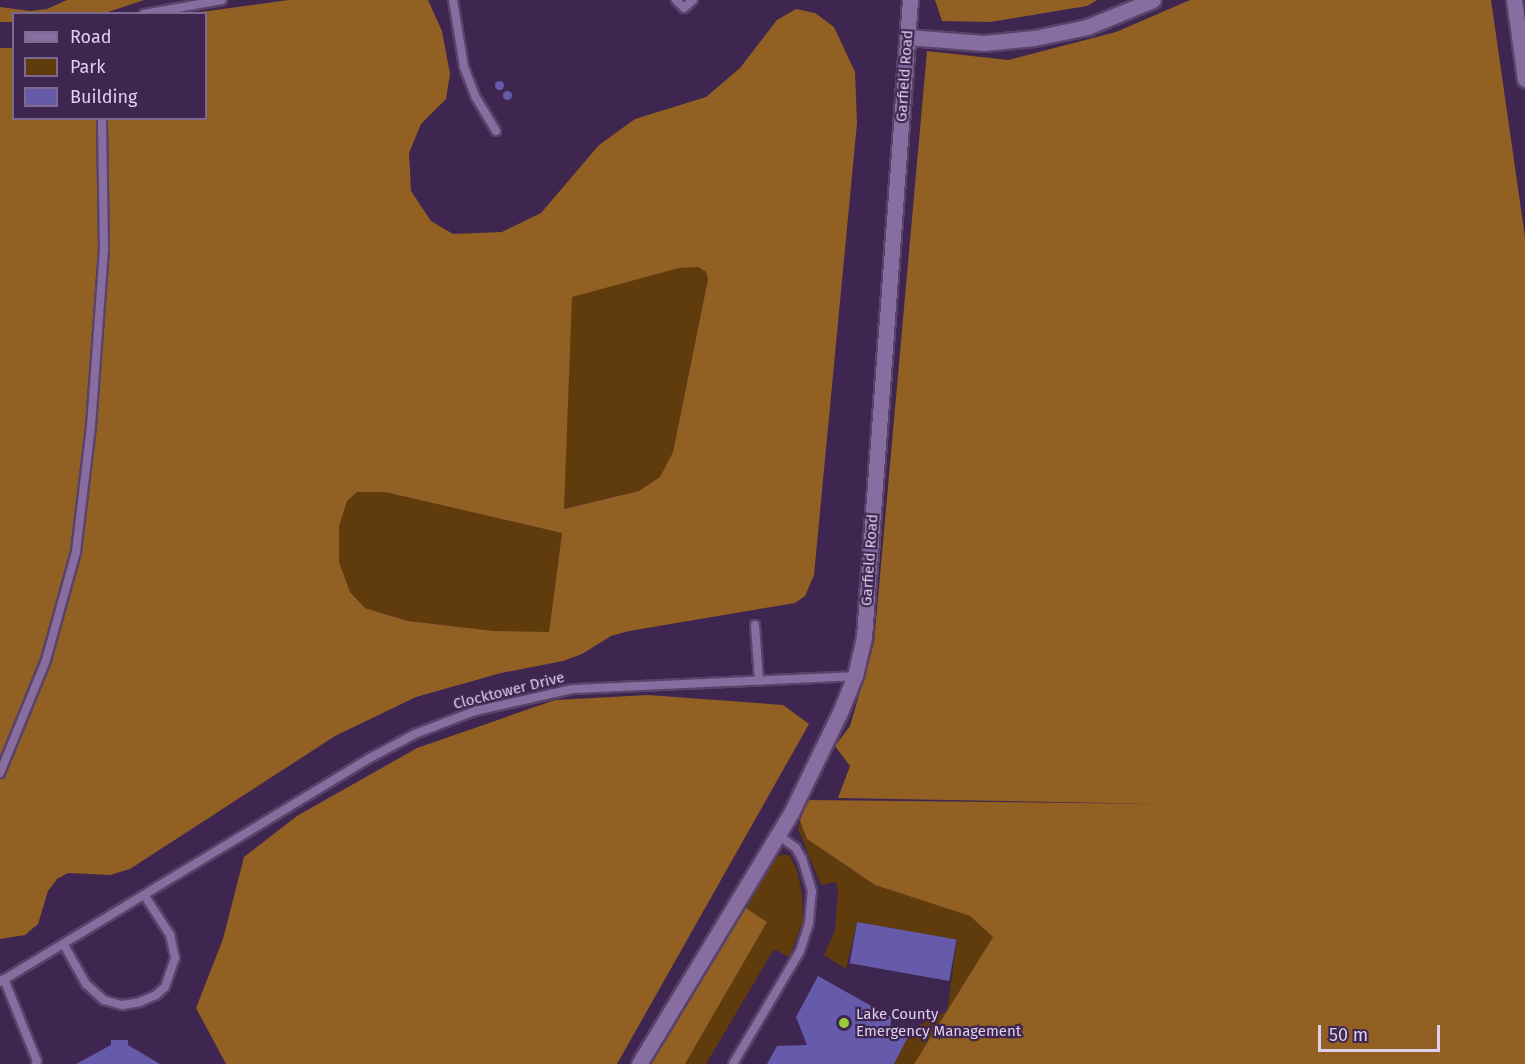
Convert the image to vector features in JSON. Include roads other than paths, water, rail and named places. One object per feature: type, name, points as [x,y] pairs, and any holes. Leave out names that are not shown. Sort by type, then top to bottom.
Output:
[{"type":"street","name":"Garfield Road","points":[[639,1064],[778,836],[841,711],[855,676],[864,637],[910,0]]},
{"type":"street","points":[[908,37],[984,42],[1034,38],[1086,27],[1153,0]]},
{"type":"street","points":[[1514,0],[1525,79]]},
{"type":"lane","points":[[155,12],[222,0]]},
{"type":"lane","points":[[453,0],[464,67],[476,96],[496,131]]},
{"type":"lane","points":[[676,0],[684,8],[693,0]]},
{"type":"lane","points":[[0,773],[46,660],[76,552],[91,426],[104,249],[102,120]]},
{"type":"lane","points":[[755,625],[759,681]]},
{"type":"lane","name":"Clocktower Drive","points":[[2,980],[64,945],[368,759],[416,734],[475,711],[573,688],[855,676]]},
{"type":"lane","points":[[734,1064],[800,951],[809,923],[812,891],[805,866],[796,848],[778,836]]},
{"type":"lane","points":[[64,945],[86,984],[104,1000],[122,1005],[140,1002],[156,995],[165,987],[175,958],[170,935],[145,896]]},
{"type":"lane","points":[[2,980],[37,1061],[36,1064]]},
{"type":"place","name":"Lake County Emergency Management","points":[[844,1023]]}]
